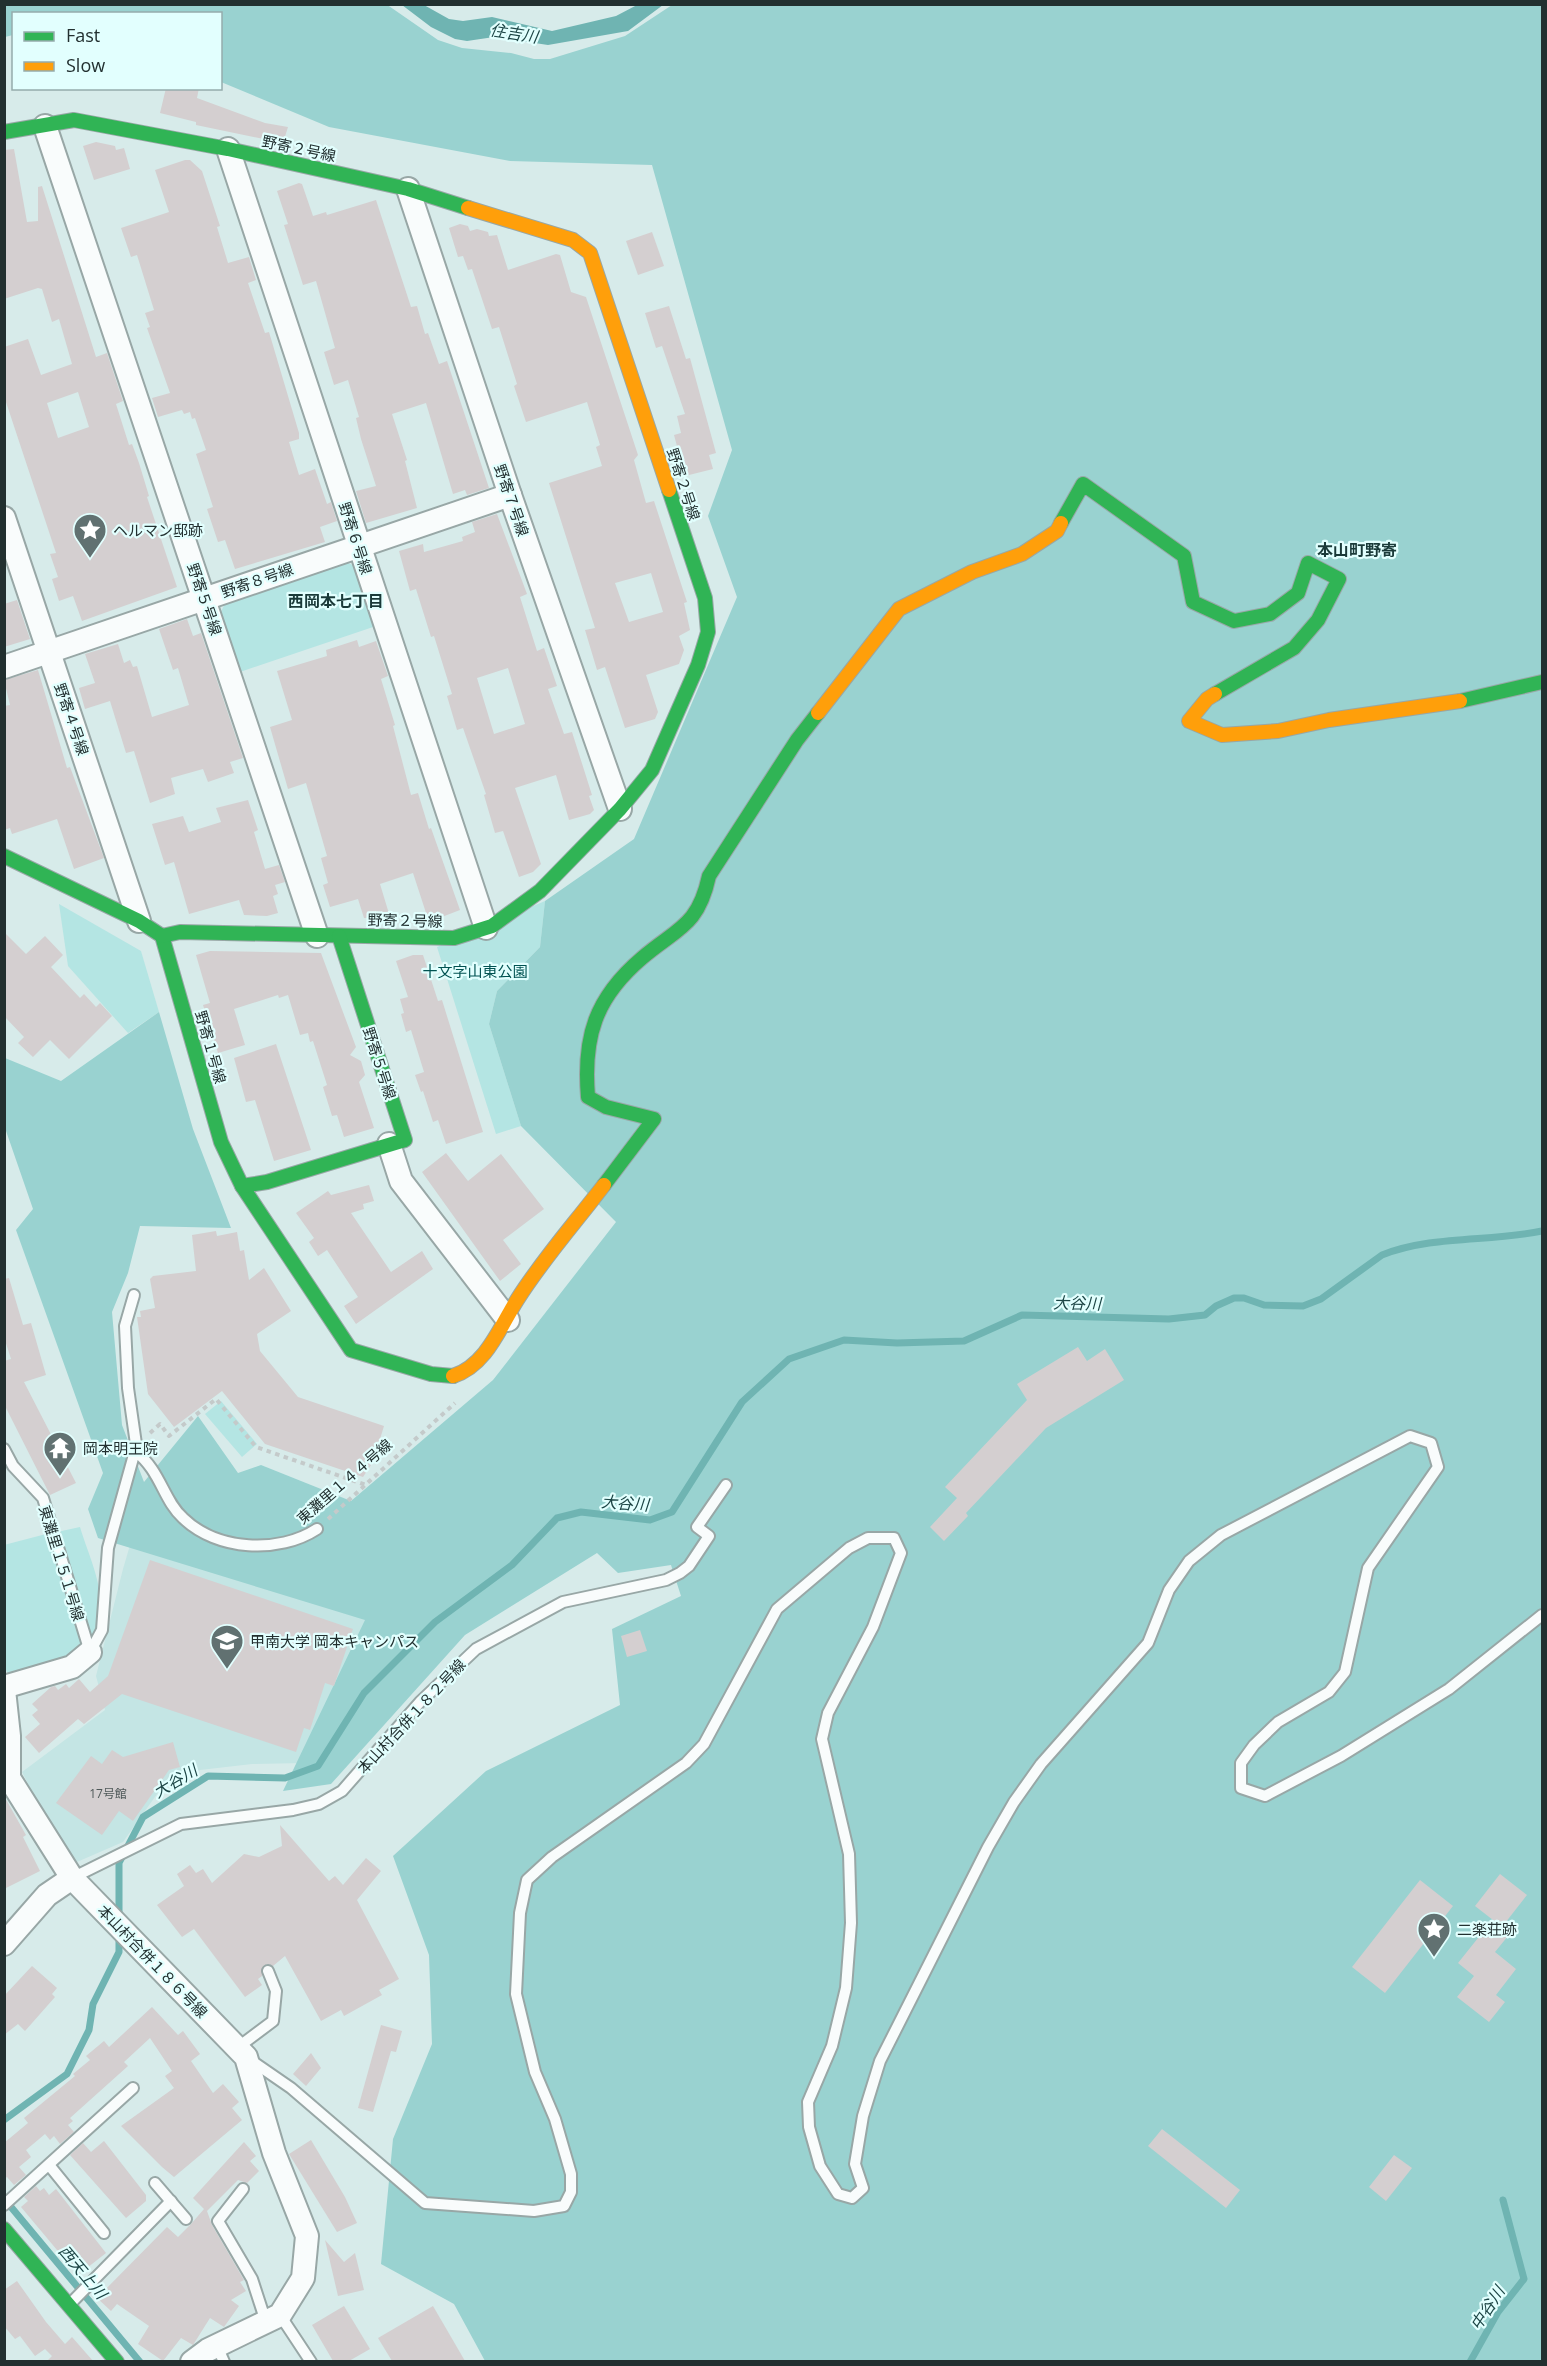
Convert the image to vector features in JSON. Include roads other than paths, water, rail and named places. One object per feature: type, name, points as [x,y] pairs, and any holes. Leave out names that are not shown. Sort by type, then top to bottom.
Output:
[{"type":"street","name":"野寄２号線","points":[[4,132],[74,120],[228,149],[408,189],[573,240],[590,253],[705,598],[708,632],[698,665],[652,770],[620,809],[540,891],[486,928],[454,938],[180,932],[162,936]]},
{"type":"street","name":"野寄５号線","points":[[45,126],[205,598],[405,1140],[389,1144]]},
{"type":"street","name":"野寄６号線","points":[[228,149],[486,928]]},
{"type":"street","name":"野寄７号線","points":[[408,189],[510,495],[620,809]]},
{"type":"street","points":[[242,1186],[267,1182],[389,1144],[401,1181],[508,1320],[517,1300],[654,1119],[606,1107],[588,1097],[584,1066],[590,1028],[610,992],[641,959],[694,919],[705,900],[709,876],[790,750],[899,609],[972,572],[1022,554],[1057,531],[1083,484],[1184,556],[1193,602],[1234,621],[1270,614],[1298,593],[1308,563],[1339,579],[1318,620],[1294,648],[1207,699],[1188,721],[1222,735],[1278,731],[1329,720],[1462,701],[1542,682]]},
{"type":"street","name":"野寄８号線","points":[[4,667],[510,495]]},
{"type":"street","name":"野寄４号線","points":[[4,518],[139,921]]},
{"type":"street","points":[[4,856],[139,921],[162,936]]},
{"type":"street","name":"野寄１号線","points":[[162,936],[221,1142],[242,1186],[351,1350],[448,1377],[470,1369],[508,1320]]},
{"type":"street","points":[[4,1689],[72,1667],[90,1652]]},
{"type":"street","name":"本山村合併１８６号線","points":[[4,1689],[9,1726],[7,1779],[72,1878],[241,2052],[274,2153],[307,2236],[303,2278],[273,2319]]},
{"type":"street","points":[[4,1944],[47,1895],[72,1878]]},
{"type":"street","points":[[4,2229],[117,2361]]},
{"type":"street","points":[[192,2361],[220,2354],[273,2319]]},
{"type":"lane","points":[[90,1652],[102,1630],[108,1548],[136,1447],[128,1388],[125,1326],[134,1295]]},
{"type":"lane","points":[[268,1971],[276,1991],[273,2021],[241,2052],[291,2088],[425,2203],[534,2211],[564,2206],[571,2192],[571,2174],[555,2119],[535,2072],[516,1994],[520,1913],[527,1880],[552,1857],[686,1763],[704,1744],[777,1609],[849,1548],[868,1538],[894,1538],[901,1553],[873,1627],[828,1713],[822,1739],[849,1854],[851,1923],[846,1988],[832,2046],[808,2102],[809,2127],[820,2166],[838,2194],[852,2198],[863,2188],[855,2164],[863,2116],[880,2061],[988,1847],[1014,1802],[1041,1764],[1131,1665],[1148,1643],[1169,1590],[1189,1561],[1221,1535],[1410,1436],[1431,1443],[1438,1467],[1368,1568],[1345,1672],[1329,1692],[1278,1722],[1254,1745],[1241,1763],[1241,1788],[1265,1796],[1341,1756],[1449,1689],[1542,1615]]},
{"type":"lane","name":"東灘里１４４号線","points":[[136,1447],[148,1461],[182,1518],[216,1540],[247,1547],[304,1538],[317,1528]]},
{"type":"lane","name":"東灘里１５１号線","points":[[4,1449],[13,1466],[43,1498],[90,1652]]},
{"type":"lane","name":"本山村合併１８２号線","points":[[72,1878],[181,1824],[293,1810],[319,1804],[342,1791],[420,1702],[476,1649],[563,1602],[666,1580],[689,1566],[709,1536],[697,1527],[726,1485]]},
{"type":"lane","points":[[7,2203],[133,2088]]},
{"type":"lane","points":[[49,2165],[104,2233]]},
{"type":"lane","points":[[155,2183],[186,2219]]},
{"type":"lane","points":[[243,2189],[218,2221],[273,2319],[311,2361]]},
{"type":"lane","points":[[69,2305],[171,2201]]},
{"type":"water","name":"住吉川","points":[[402,5],[424,5],[449,19],[463,21],[492,17],[552,31],[616,16],[637,5],[663,5],[628,31],[548,45],[494,37],[467,41],[455,39],[431,27]]},
{"type":"waterway","name":"大谷川","points":[[119,1920],[119,1863],[143,1817],[208,1776],[285,1778],[318,1766],[364,1693],[435,1622],[512,1565],[557,1518],[581,1512],[650,1520],[672,1512],[742,1402],[789,1359],[844,1340],[897,1343],[964,1341],[1022,1315],[1169,1319],[1205,1315],[1216,1306],[1234,1298],[1244,1298],[1264,1305],[1303,1306],[1321,1299],[1382,1255],[1401,1249],[1421,1244],[1542,1231]]},
{"type":"waterway","name":"大谷川","points":[[4,2120],[67,2074],[89,2030],[93,2004],[119,1952],[119,1934]]},
{"type":"waterway","name":"中谷川","points":[[1470,2362],[1498,2312],[1524,2279],[1503,2200]]},
{"type":"waterway","name":"西天上川","points":[[6,2201],[140,2362]]},
{"type":"place","name":"ヘルマン邸跡","points":[[90,559]]},
{"type":"place","name":"岡本明王院","points":[[60,1477]]},
{"type":"place","name":"甲南大学 岡本キャンパス","points":[[227,1670]]},
{"type":"place","name":"二楽荘跡","points":[[1434,1958]]},
{"type":"district","name":"本山町野寄","points":[[1357,550]]},
{"type":"district","name":"西岡本七丁目","points":[[336,601]]},
{"type":"park label","name":"十文字山東公園","points":[[475,971]]}]
